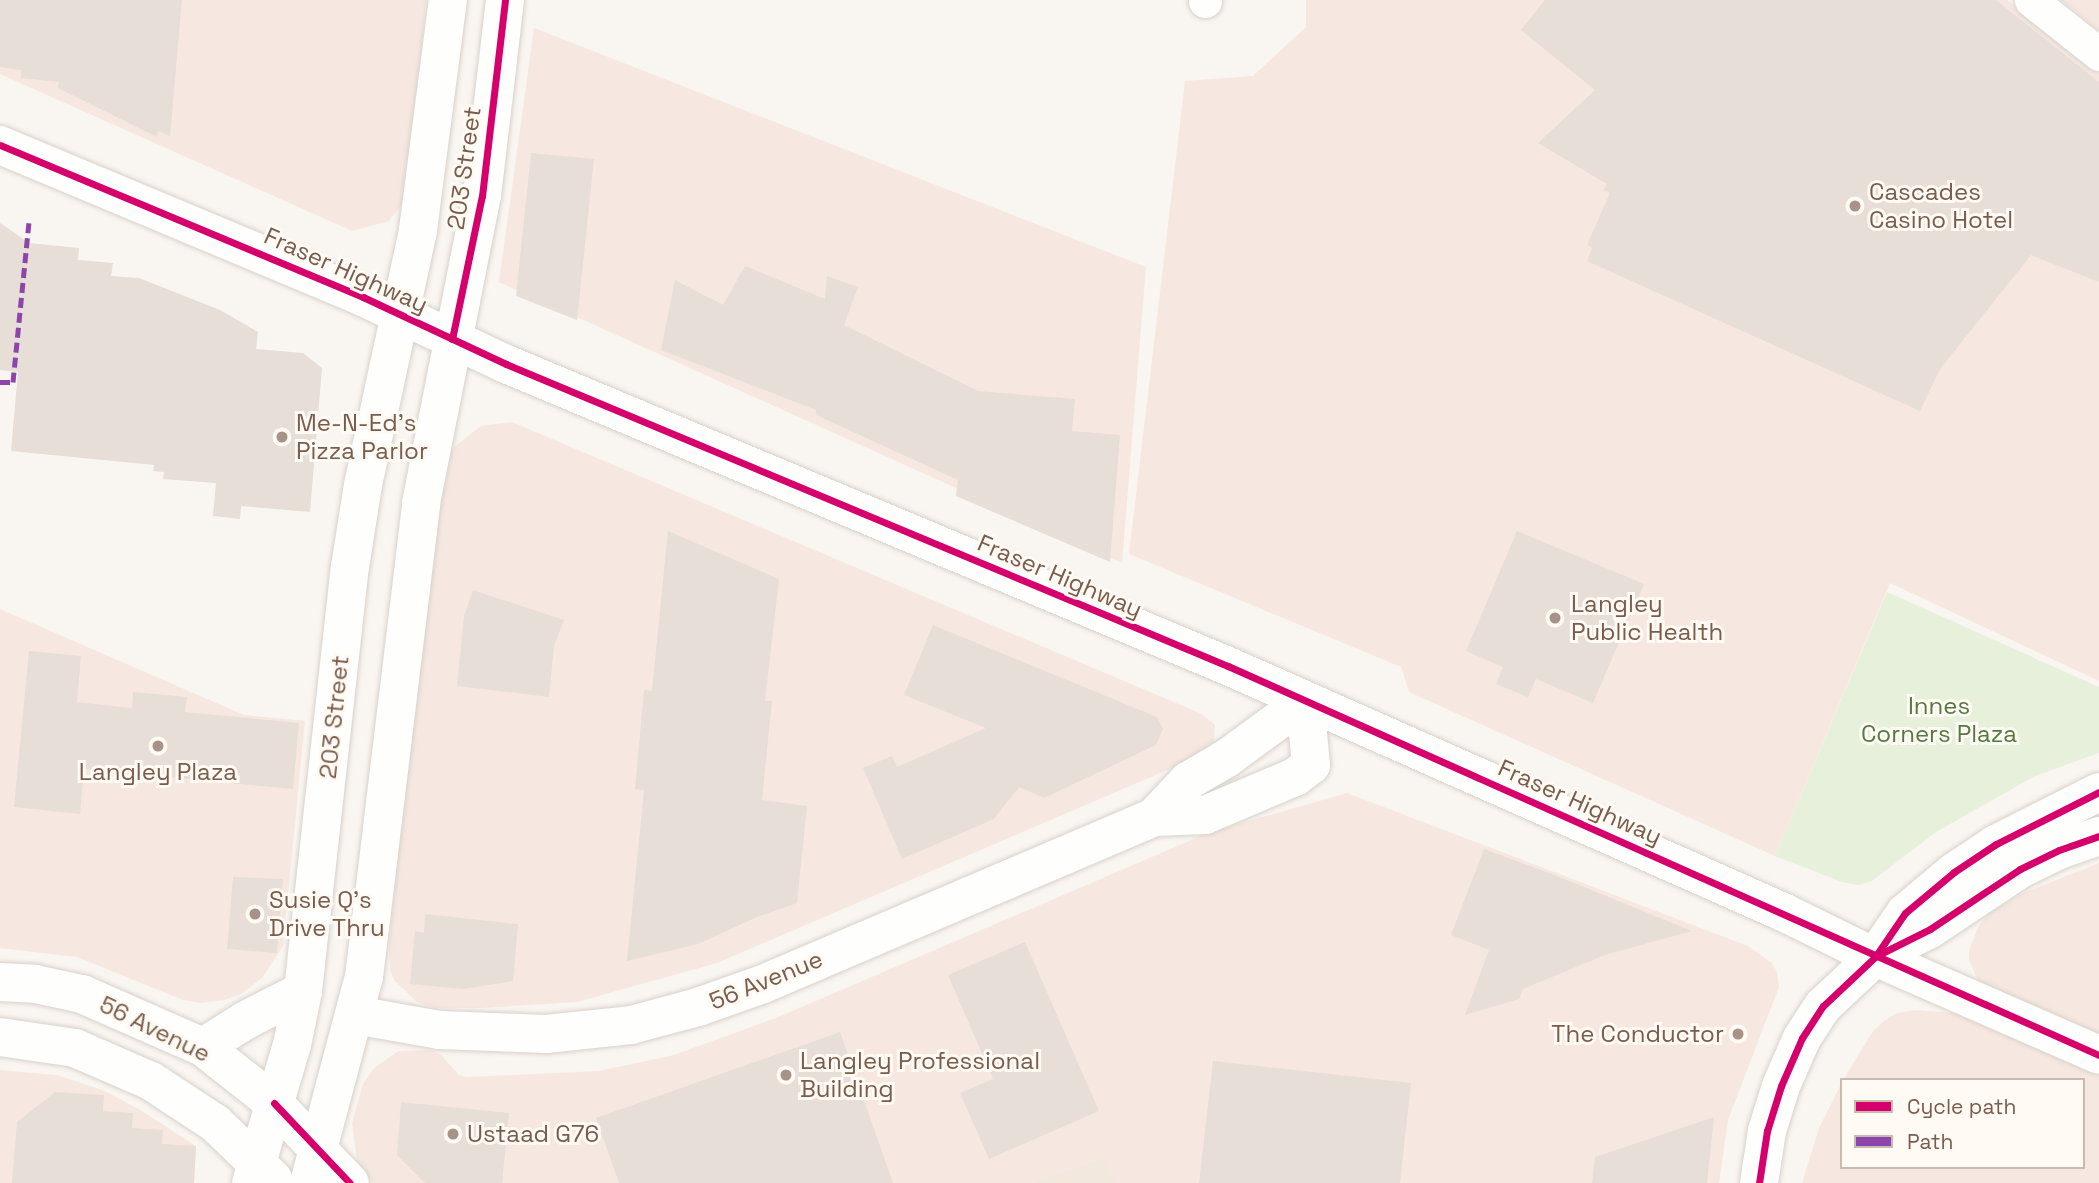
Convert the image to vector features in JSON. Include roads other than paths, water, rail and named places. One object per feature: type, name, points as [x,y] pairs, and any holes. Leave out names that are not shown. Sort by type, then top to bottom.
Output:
[{"type":"main road","name":"203 Street","points":[[262,1176],[274,1103],[292,1045],[303,991],[350,567],[363,485],[428,170],[448,0]]},
{"type":"main road","name":"203 Street","points":[[314,1166],[363,977],[421,503],[482,196],[505,0]]},
{"type":"main road","name":"Fraser Highway","points":[[0,145],[1305,701],[2099,1055]]},
{"type":"main road","name":"56 Avenue","points":[[1154,817],[1188,781],[1227,758],[1305,701]]},
{"type":"main road","name":"56 Avenue","points":[[355,1015],[440,1030],[558,1034],[631,1025],[698,1007],[763,984],[1154,817],[1205,815],[1295,777],[1311,765],[1305,701]]},
{"type":"main road","points":[[1759,1183],[1767,1131],[1781,1086],[1802,1038],[1823,1006],[1875,957],[1905,913],[1954,872],[1996,844],[2099,792]]},
{"type":"main road","points":[[1875,957],[1930,929],[2020,869],[2059,850],[2099,836]]},
{"type":"main road","name":"56 Avenue","points":[[0,982],[36,984],[82,994],[203,1047],[274,1103],[314,1166],[350,1183]]},
{"type":"main road","points":[[203,1047],[246,1020],[303,991]]},
{"type":"main road","name":"56 Avenue","points":[[0,1037],[75,1048],[151,1081],[215,1123],[262,1176]]},
{"type":"street","points":[[2031,0],[2099,54]]},
{"type":"place","name":"Cascades Casino Hotel","points":[[1855,206]]},
{"type":"place","name":"Me-N-Ed's Pizza Parlor","points":[[282,437]]},
{"type":"place","name":"Langley Public Health","points":[[1555,618]]},
{"type":"place","name":"Langley Plaza","points":[[158,746]]},
{"type":"place","name":"Susie Q's Drive Thru","points":[[255,914]]},
{"type":"place","name":"The Conductor","points":[[1738,1034]]},
{"type":"place","name":"Langley Professional Building","points":[[786,1075]]},
{"type":"place","name":"Ustaad G76","points":[[453,1134]]},
{"type":"park label","name":"Innes Corners Plaza","points":[[1939,720]]}]
